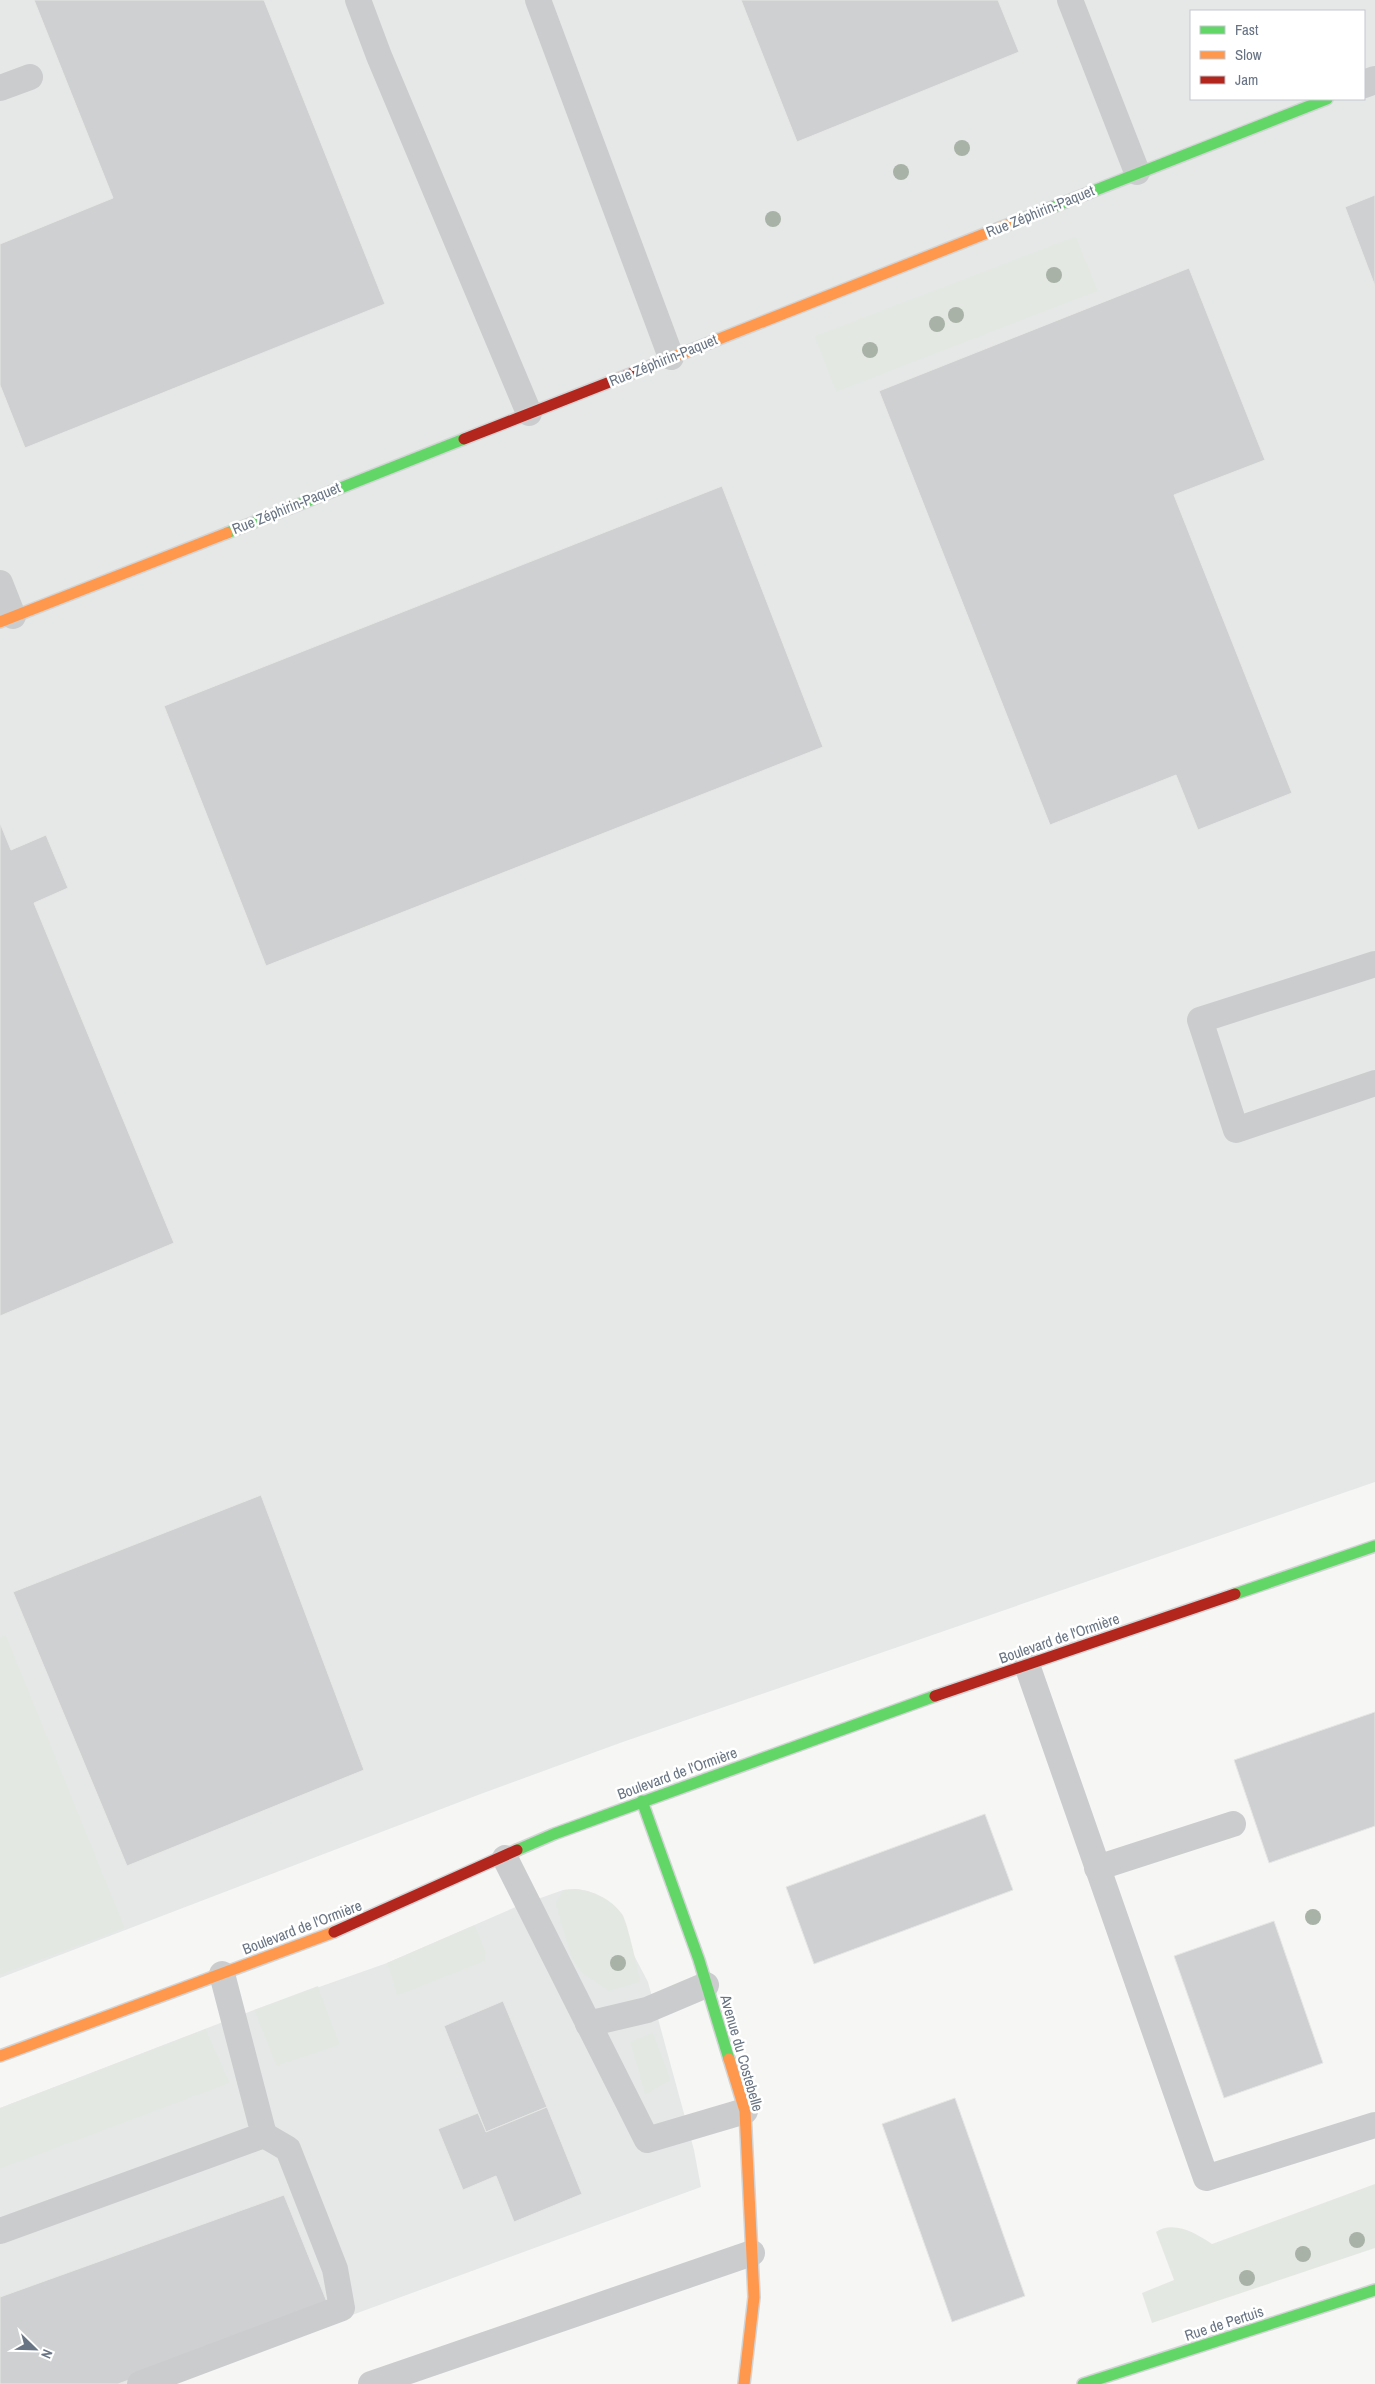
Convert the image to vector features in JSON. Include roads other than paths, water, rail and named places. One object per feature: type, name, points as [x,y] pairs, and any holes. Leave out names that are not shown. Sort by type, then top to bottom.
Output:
[{"type":"street","name":"Rue Zéphirin-Paquet","points":[[6,619],[1137,172],[1324,100]]},
{"type":"street","name":"Boulevard de l'Ormière","points":[[0,2056],[330,1934],[505,1858],[554,1834],[872,1717],[1375,1546]]},
{"type":"street","name":"Avenue du Costebelle","points":[[642,1802],[706,1985],[745,2111],[754,2297],[744,2384]]},
{"type":"street","name":"Rue de Pertuis","points":[[1083,2384],[1375,2290]]},
{"type":"lane","points":[[358,0],[379,56],[529,413]]},
{"type":"lane","points":[[538,0],[671,357]]},
{"type":"lane","points":[[1070,0],[1137,172]]},
{"type":"lane","points":[[0,88],[30,77]]},
{"type":"lane","points":[[0,582],[6,619]]},
{"type":"lane","points":[[1375,964],[1200,1020],[1236,1130],[1375,1083]]},
{"type":"lane","points":[[1027,1664],[1206,2178],[1375,2125]]},
{"type":"lane","points":[[1097,1868],[1232,1824]]},
{"type":"lane","points":[[505,1858],[647,2140],[745,2111]]},
{"type":"lane","points":[[140,2384],[342,2308],[335,2269],[288,2149],[264,2135],[222,1974]]},
{"type":"lane","points":[[588,2024],[647,2010],[706,1985]]},
{"type":"lane","points":[[0,2231],[264,2135]]},
{"type":"lane","points":[[372,2384],[752,2253]]}]
